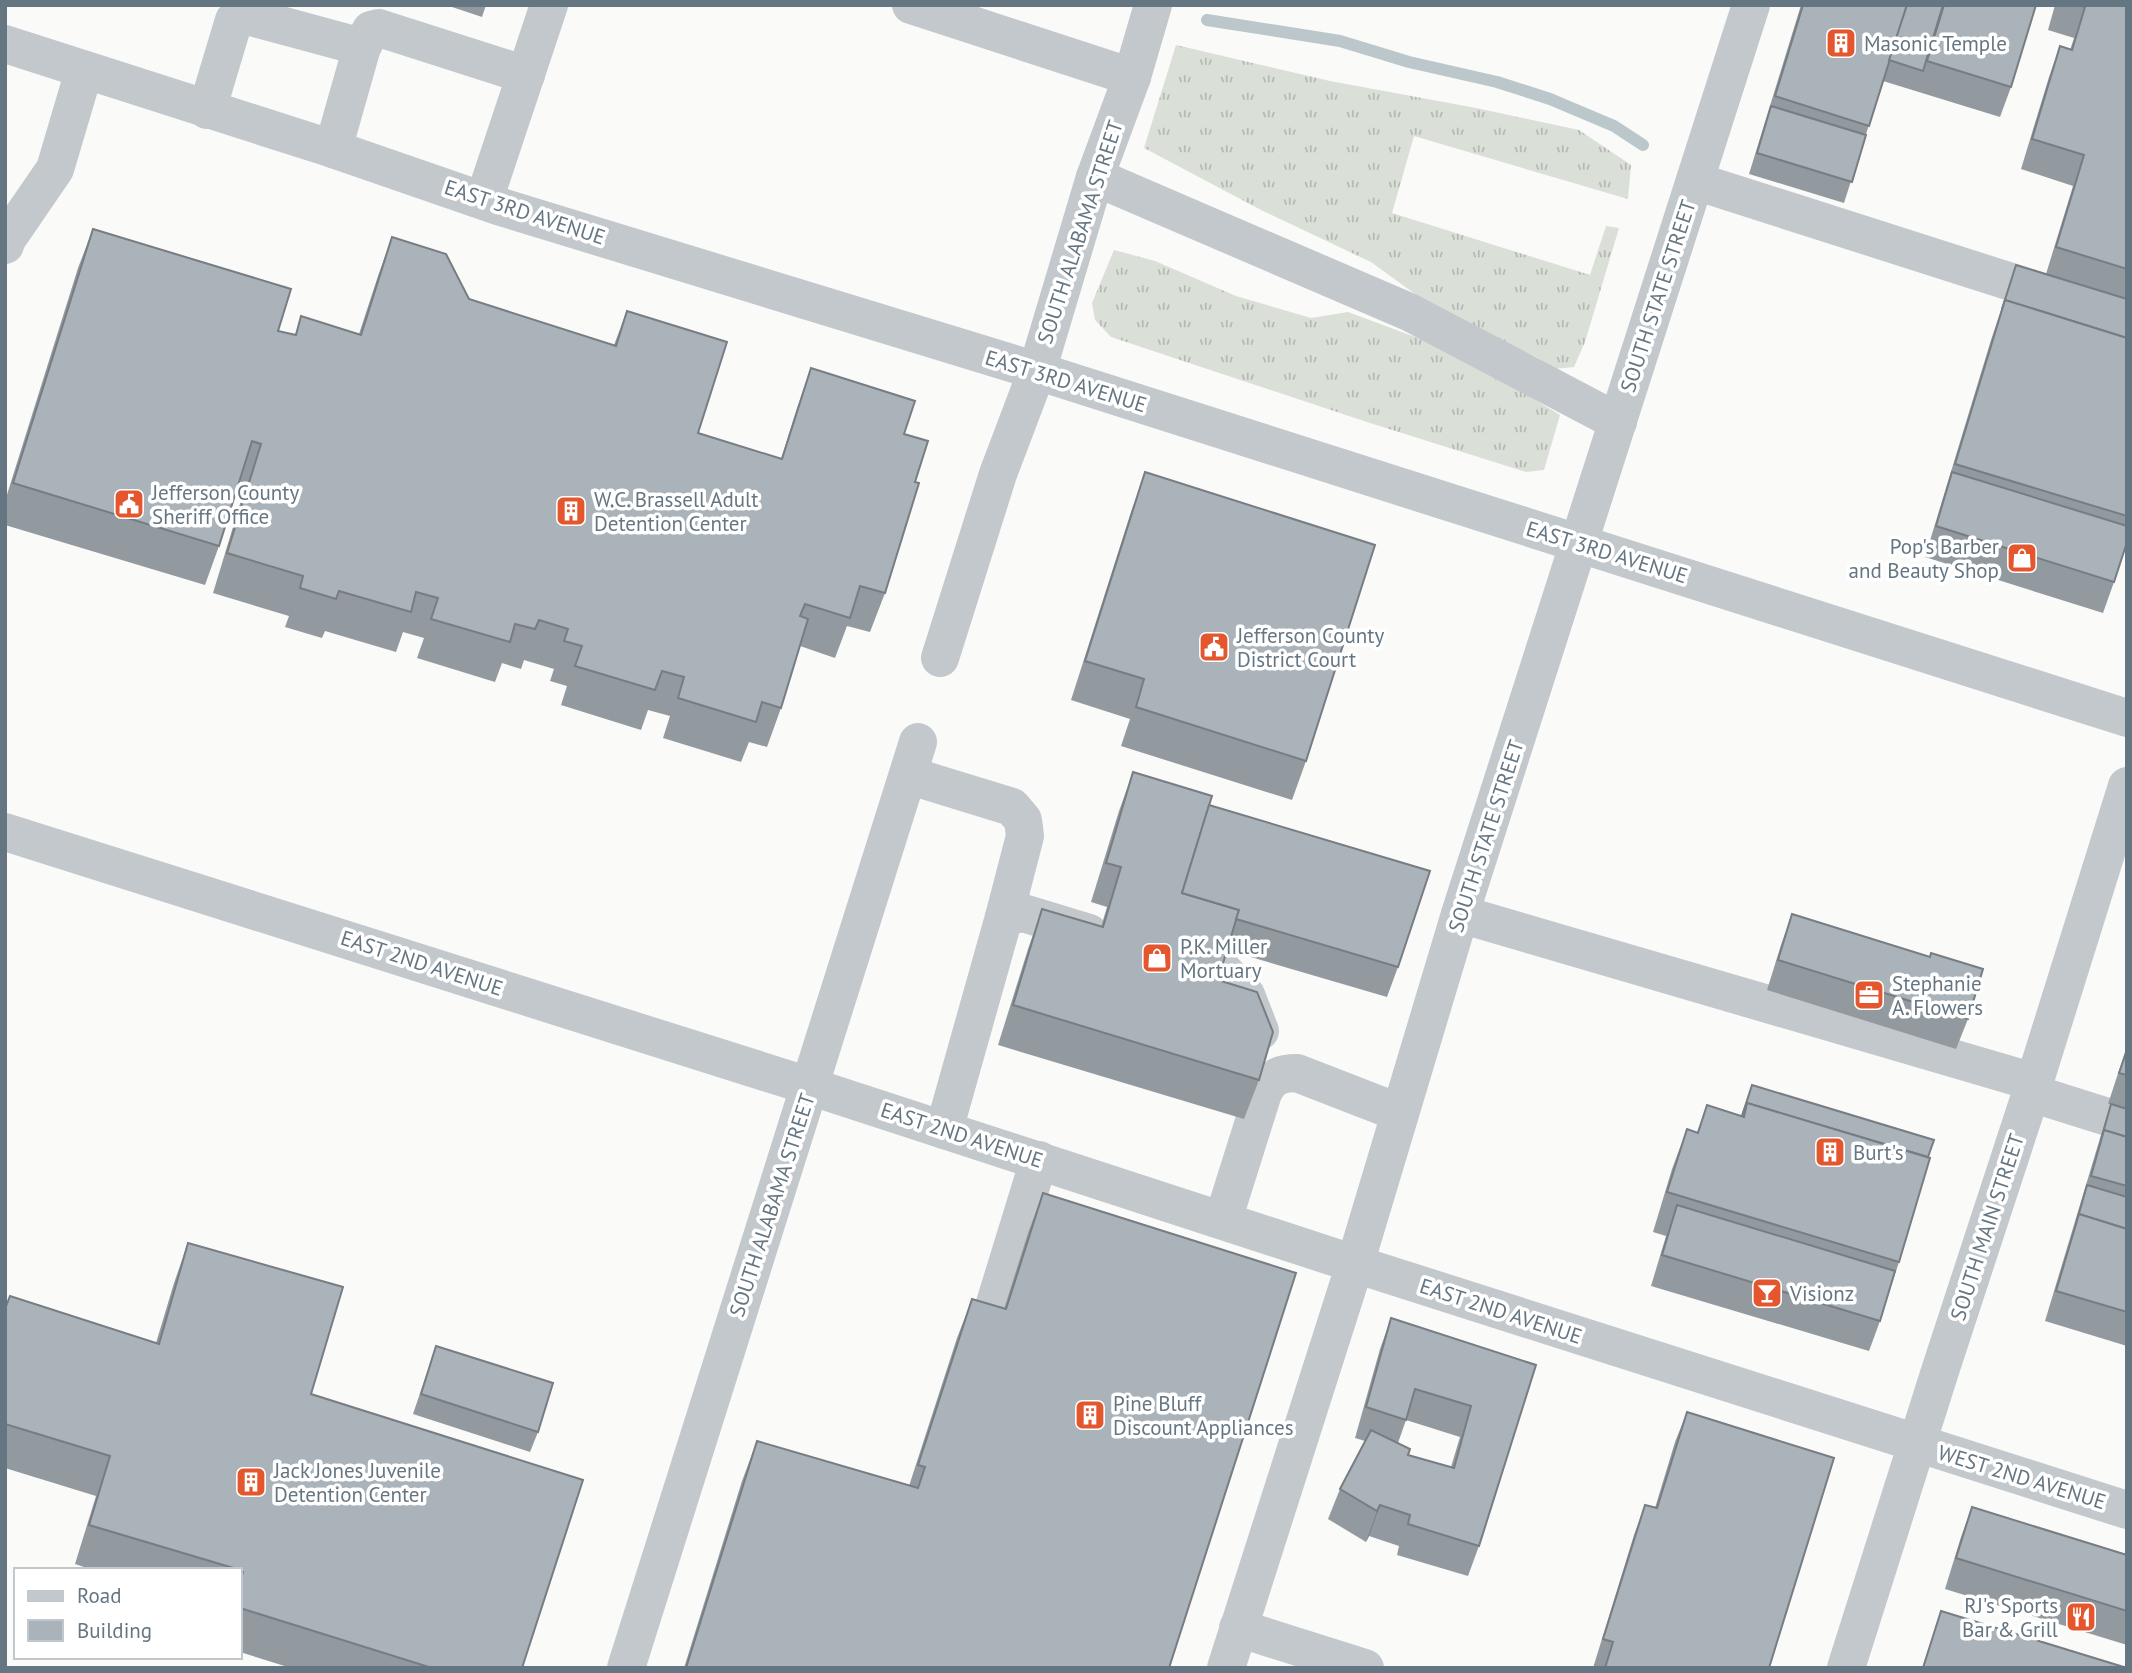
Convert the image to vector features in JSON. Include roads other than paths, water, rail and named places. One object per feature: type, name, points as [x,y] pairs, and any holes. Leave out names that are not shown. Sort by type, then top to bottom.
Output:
[{"type":"street","points":[[484,200],[549,5]]},
{"type":"street","points":[[911,5],[1132,77]]},
{"type":"street","name":"SOUTH ALABAMA STREET","points":[[940,658],[998,474],[1037,371],[1094,177],[1132,77],[1153,5]]},
{"type":"street","name":"SOUTH STATE STREET","points":[[1226,1668],[1355,1264],[1460,914],[1751,5]]},
{"type":"street","points":[[207,110],[234,20],[240,14],[362,47]]},
{"type":"street","points":[[333,149],[362,47],[371,30],[379,28],[526,75]]},
{"type":"street","name":"EAST 3RD AVENUE","points":[[5,44],[333,149],[498,206],[1037,371],[2127,718]]},
{"type":"street","points":[[5,245],[55,169],[85,71]]},
{"type":"street","points":[[1094,177],[1409,312],[1618,422]]},
{"type":"street","points":[[1695,181],[2127,319]]},
{"type":"street","name":"SOUTH ALABAMA STREET","points":[[626,1668],[913,758],[1012,807],[1023,820],[1025,836],[1004,917]]},
{"type":"street","name":"SOUTH MAIN STREET","points":[[1846,1668],[2127,786]]},
{"type":"street","name":"EAST 2ND AVENUE","points":[[5,832],[809,1086],[1916,1444]]},
{"type":"street","points":[[944,1130],[1004,917],[1023,913],[1098,935]]},
{"type":"street","points":[[1460,914],[2032,1088],[2127,1123]]},
{"type":"street","points":[[1219,966],[1246,995],[1279,1076]]},
{"type":"street","points":[[1223,1220],[1263,1093],[1268,1084],[1279,1076],[1297,1073],[1400,1113]]},
{"type":"street","points":[[984,1339],[1039,1160]]},
{"type":"street","name":"WEST 2ND AVENUE","points":[[1916,1444],[2127,1510]]},
{"type":"street","points":[[1238,1628],[1365,1668]]},
{"type":"waterway","points":[[1207,20],[1340,41],[1409,62],[1497,82],[1550,99],[1614,126],[1643,145]]},
{"type":"place","name":"Masonic Temple","points":[[1841,43]]},
{"type":"place","name":"Jefferson County Sheriff Office","points":[[129,504]]},
{"type":"place","name":"W.C. Brassell Adult Detention Center","points":[[571,511]]},
{"type":"place","name":"Pop's Barber and Beauty Shop","points":[[2022,558]]},
{"type":"place","name":"Jefferson County District Court","points":[[1214,647]]},
{"type":"place","name":"P.K. Miller Mortuary","points":[[1157,958]]},
{"type":"place","name":"Stephanie A. Flowers","points":[[1869,995]]},
{"type":"place","name":"Burt's","points":[[1830,1152]]},
{"type":"place","name":"Visionz","points":[[1767,1293]]},
{"type":"place","name":"Pine Bluff Discount Appliances","points":[[1090,1415]]},
{"type":"place","name":"Jack Jones Juvenile Detention Center","points":[[251,1482]]},
{"type":"place","name":"RJ's Sports Bar & Grill","points":[[2081,1617]]}]
